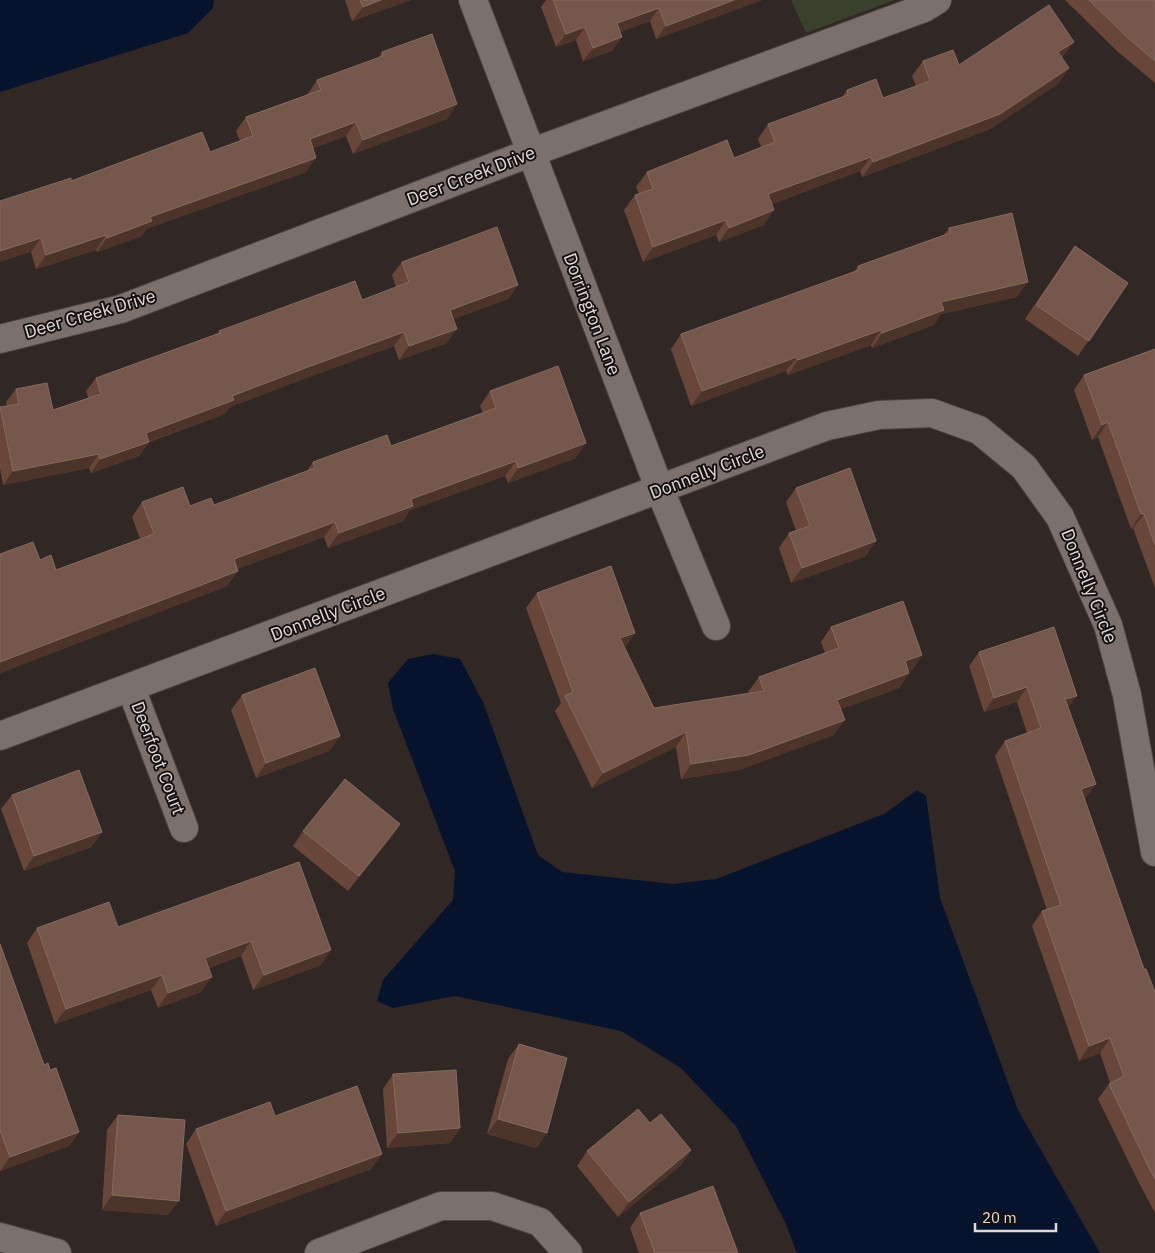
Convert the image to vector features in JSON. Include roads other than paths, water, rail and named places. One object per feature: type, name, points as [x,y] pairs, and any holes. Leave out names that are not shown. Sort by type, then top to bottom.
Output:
[{"type":"street","name":"Dorrington Lane","points":[[473,0],[660,490],[716,626]]},
{"type":"street","name":"Deer Creek Drive","points":[[0,339],[121,309],[530,153],[904,7],[924,8],[937,0]]},
{"type":"street","name":"Donnelly Circle","points":[[0,736],[827,426],[880,414],[932,413],[979,430],[1024,467],[1060,517],[1108,626],[1127,696],[1155,852]]},
{"type":"street","name":"Deerfoot Court","points":[[131,688],[184,828]]},
{"type":"street","points":[[319,1253],[441,1206],[492,1206],[540,1222],[568,1253]]},
{"type":"street","points":[[0,1237],[57,1253]]},
{"type":"water","points":[[0,0],[214,0],[213,8],[188,33],[0,92]]},
{"type":"water","points":[[433,654],[460,659],[483,702],[538,855],[562,872],[673,884],[716,879],[884,814],[917,790],[926,796],[940,898],[1018,1110],[1100,1253],[797,1253],[785,1222],[736,1126],[681,1068],[621,1031],[455,996],[393,1008],[377,1001],[383,980],[453,900],[455,871],[393,709],[388,683],[408,659]]}]
